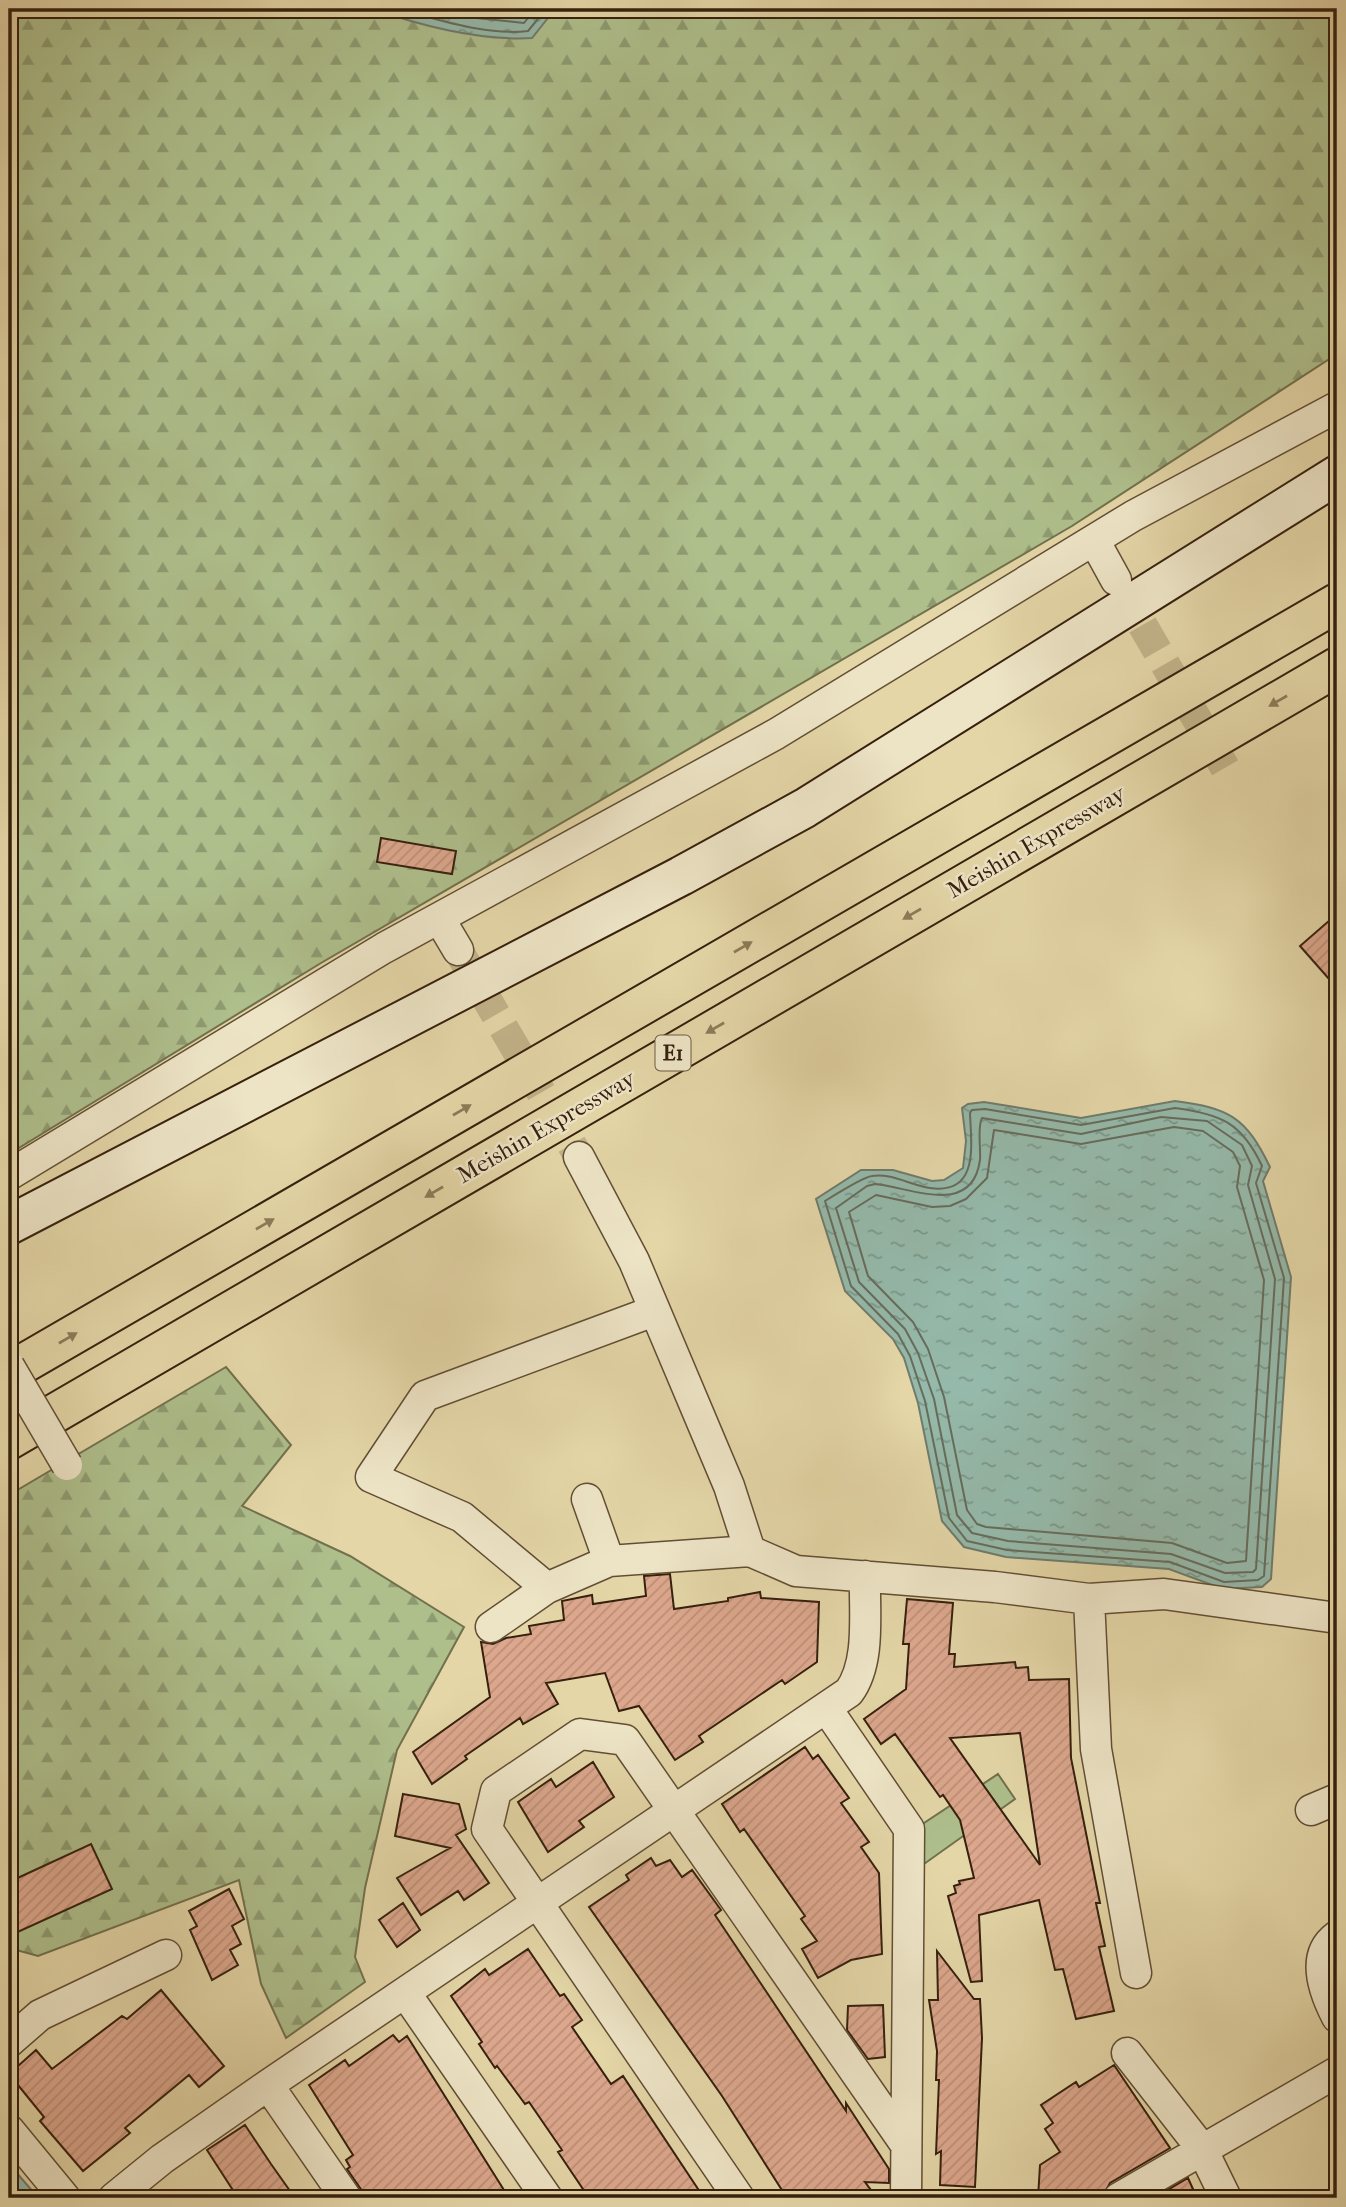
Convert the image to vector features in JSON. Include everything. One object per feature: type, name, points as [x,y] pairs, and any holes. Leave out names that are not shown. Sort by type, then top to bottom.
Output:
[{"type":"highway","name":"E1","points":[[9,1372],[1337,603]]},
{"type":"highway","name":"Meishin Expressway","points":[[9,1440],[1337,667]]},
{"type":"street","points":[[9,1175],[439,918],[776,734],[1094,540],[1337,407]]},
{"type":"street","points":[[9,1225],[681,876],[805,808],[1337,475]]},
{"type":"street","points":[[1094,540],[1116,580]]},
{"type":"street","points":[[439,918],[458,950]]},
{"type":"street","points":[[579,1157],[617,1226],[654,1311],[729,1486],[750,1551]]},
{"type":"street","points":[[547,1588],[462,1517],[371,1477],[425,1396],[654,1311]]},
{"type":"street","points":[[9,1366],[68,1465]]},
{"type":"street","points":[[587,1499],[609,1561]]},
{"type":"street","points":[[491,1627],[547,1588],[609,1561],[750,1551],[796,1571],[995,1587],[1089,1599],[1164,1594],[1337,1618]]},
{"type":"street","points":[[114,2198],[162,2160],[268,2085],[849,1692],[859,1679],[865,1576]]},
{"type":"street","points":[[1089,1599],[1096,1749],[1136,1973]]},
{"type":"street","points":[[827,1709],[909,1829],[906,2198]]},
{"type":"street","points":[[739,2198],[536,1905],[487,1829],[496,1791],[580,1734],[625,1740],[906,2146]]},
{"type":"street","points":[[1337,1936],[1328,1943],[1320,1963],[1328,1999],[1337,2017]]},
{"type":"street","points":[[9,2042],[40,2015],[166,1955]]},
{"type":"street","points":[[406,1994],[547,2198]]},
{"type":"street","points":[[1127,2053],[1202,2149],[1226,2198]]},
{"type":"street","points":[[1119,2198],[1337,2072]]},
{"type":"street","points":[[268,2085],[346,2198]]},
{"type":"street","points":[[9,2130],[65,2198]]},
{"type":"green space","points":[[9,9],[1337,9],[1337,354],[1072,526],[321,963],[9,1154]]},
{"type":"green space","points":[[226,1367],[291,1445],[242,1506],[350,1556],[464,1627],[397,1750],[365,1888],[355,1957],[365,1982],[286,2038],[261,1984],[239,1880],[38,1956],[9,1948],[9,1495]]},
{"type":"green space","points":[[998,1774],[1015,1799],[924,1864],[921,1825]]},
{"type":"water","points":[[373,9],[555,9],[532,38],[512,38],[451,31]]},
{"type":"water","points":[[1175,1101],[1222,1112],[1244,1126],[1253,1137],[1270,1167],[1263,1181],[1291,1277],[1271,1579],[1262,1587],[1223,1589],[1169,1569],[1006,1557],[964,1547],[942,1521],[918,1403],[904,1358],[893,1339],[845,1291],[816,1199],[861,1170],[893,1170],[932,1181],[944,1180],[963,1168],[966,1141],[962,1108],[968,1104],[984,1102],[1081,1118]]},
{"type":"water","points":[[9,2164],[35,2194],[34,2198],[9,2198]]},
{"type":"building","points":[[381,838],[456,851],[452,874],[377,862]]},
{"type":"building","points":[[1337,914],[1337,988],[1300,946]]},
{"type":"building","points":[[670,1574],[674,1609],[728,1601],[728,1598],[760,1592],[761,1598],[819,1602],[817,1662],[785,1684],[782,1680],[699,1736],[703,1742],[675,1760],[639,1706],[619,1711],[605,1673],[546,1683],[558,1704],[523,1724],[520,1718],[465,1756],[467,1759],[432,1784],[413,1752],[490,1697],[481,1642],[493,1644],[506,1638],[531,1634],[529,1626],[564,1620],[562,1601],[592,1595],[593,1604],[646,1596],[644,1576]]},
{"type":"building","points":[[907,1599],[953,1603],[949,1654],[955,1654],[954,1667],[1015,1662],[1016,1668],[1028,1667],[1029,1680],[1069,1679],[1071,1758],[1100,1903],[1096,1903],[1105,1946],[1099,1947],[1114,2011],[1076,2019],[1063,1969],[1055,1970],[1039,1900],[979,1915],[982,1981],[971,1982],[948,1896],[956,1893],[954,1886],[960,1884],[959,1881],[974,1878],[960,1820],[895,1734],[881,1744],[864,1719],[906,1689],[909,1644],[903,1644]],"holes":[[[1020,1733],[1040,1865],[950,1738]]]},
{"type":"building","points":[[805,1747],[813,1759],[818,1755],[849,1798],[841,1803],[869,1842],[861,1847],[879,1873],[882,1954],[851,1960],[818,1978],[802,1949],[817,1941],[801,1919],[805,1916],[744,1829],[740,1832],[722,1804]]},
{"type":"building","points":[[593,1762],[614,1797],[579,1821],[584,1827],[548,1852],[518,1802],[551,1779],[556,1787]]},
{"type":"building","points":[[403,1794],[459,1804],[466,1829],[456,1835],[489,1883],[464,1900],[458,1891],[421,1915],[397,1878],[450,1848],[395,1836]]},
{"type":"building","points":[[91,1844],[112,1889],[9,1936],[9,1882]]},
{"type":"building","points":[[651,1858],[656,1866],[670,1860],[682,1877],[692,1870],[721,1910],[715,1915],[846,2111],[846,2103],[889,2169],[889,2183],[865,2182],[877,2198],[787,2198],[722,2096],[589,1907],[629,1880],[626,1875]]},
{"type":"building","points":[[229,1889],[244,1919],[232,1926],[241,1944],[230,1950],[238,1965],[212,1980],[190,1930],[197,1926],[189,1911]]},
{"type":"building","points":[[403,1903],[420,1930],[397,1947],[379,1920]]},
{"type":"building","points":[[528,1949],[560,1996],[564,1994],[582,2020],[572,2027],[611,2084],[623,2076],[704,2198],[589,2198],[558,2152],[562,2150],[529,2102],[525,2104],[497,2066],[495,2068],[479,2044],[482,2042],[451,1996],[485,1969],[489,1975]]},
{"type":"building","points":[[937,1951],[974,1999],[980,1999],[982,2038],[975,2187],[940,2185],[941,2151],[936,2154],[939,2080],[936,2080],[937,2051],[929,2000],[938,2000]]},
{"type":"building","points":[[161,1990],[224,2066],[199,2087],[189,2075],[125,2128],[130,2133],[83,2171],[40,2121],[44,2117],[9,2074],[36,2050],[52,2069],[122,2016],[127,2019]]},
{"type":"building","points":[[883,2005],[885,2057],[868,2059],[847,2030],[848,2006]]},
{"type":"building","points":[[393,2035],[399,2042],[407,2036],[509,2198],[367,2198],[347,2169],[350,2167],[346,2160],[353,2155],[309,2085],[345,2060],[349,2066]]},
{"type":"building","points":[[1114,2065],[1170,2148],[1110,2183],[1102,2198],[1038,2198],[1040,2165],[1060,2152],[1045,2129],[1053,2123],[1041,2105],[1076,2082],[1079,2087]]},
{"type":"building","points":[[245,2125],[295,2198],[238,2198],[207,2150]]},
{"type":"building","points":[[1188,2178],[1197,2198],[1154,2198]]},
{"type":"tunnel","points":[[1120,586],[1231,778]]},
{"type":"tunnel","points":[[458,950],[579,1157]]}]
